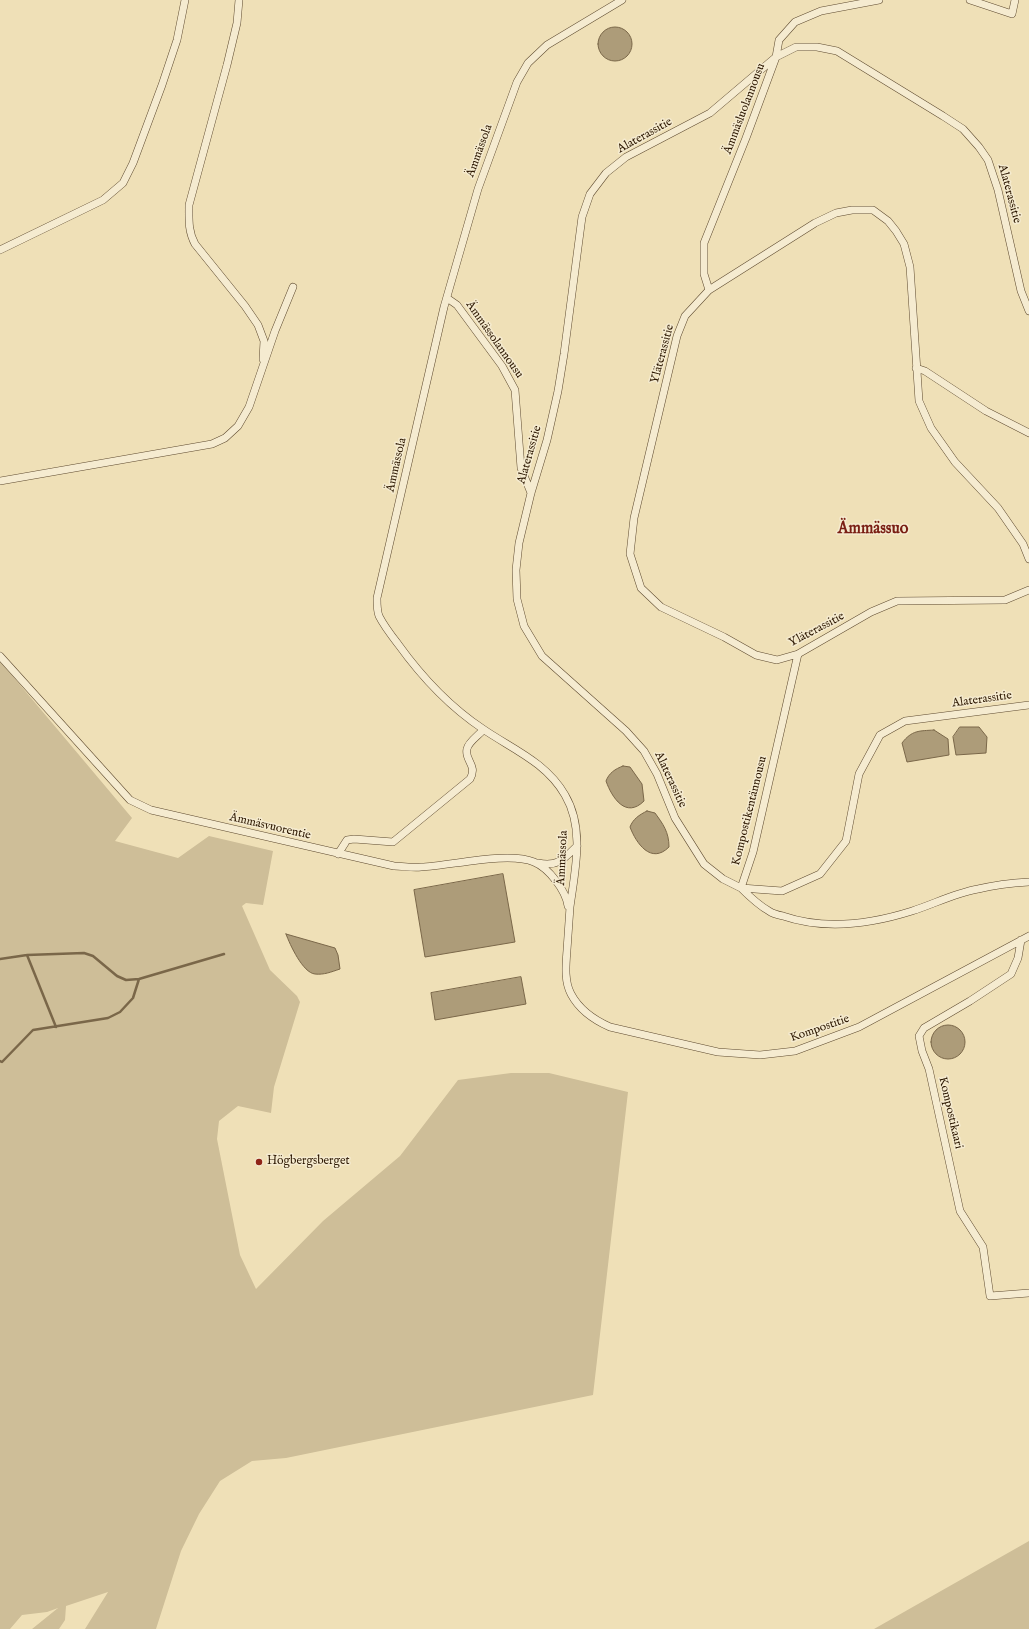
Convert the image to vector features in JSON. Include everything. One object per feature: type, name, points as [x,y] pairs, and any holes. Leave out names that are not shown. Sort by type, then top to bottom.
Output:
[{"type":"street","points":[[0,250],[103,200],[123,183],[133,163],[162,85],[177,40],[185,0]]},
{"type":"street","points":[[239,0],[237,22],[227,65],[189,205],[189,226],[190,235],[195,244],[245,306],[258,325],[264,341],[263,365]]},
{"type":"street","name":"Ämmässola","points":[[569,916],[577,846],[576,826],[571,808],[565,795],[557,782],[546,770],[483,730],[455,709],[409,660],[378,615],[377,598],[447,298],[478,189],[517,82],[528,63],[547,45],[622,0]]},
{"type":"street","name":"Ämmäsluolannousu","points":[[709,290],[704,274],[704,243],[746,138],[776,57],[779,40],[795,22],[821,11],[879,0]]},
{"type":"street","points":[[970,0],[1012,14],[1015,0]]},
{"type":"street","name":"Alaterassitie","points":[[1029,311],[1021,290],[998,190],[988,160],[979,147],[962,130],[923,103],[837,51],[817,47],[796,47],[776,57],[710,113],[626,157],[606,173],[590,194],[582,217],[558,391],[547,440],[531,493],[519,543],[516,570],[517,599],[524,626],[542,656],[626,732],[644,751],[657,774],[675,818],[704,864],[723,879],[741,888],[782,891],[820,874],[846,841],[859,774],[880,735],[905,721],[1029,704]]},
{"type":"street","name":"Yläterassitie","points":[[1029,559],[1023,544],[998,508],[955,462],[931,428],[919,400],[910,267],[904,244],[896,230],[888,221],[873,210],[852,210],[836,213],[816,223],[709,290],[685,316],[676,336],[634,518],[630,554],[641,588],[661,607],[724,637],[756,655],[777,660],[798,654],[871,612],[897,601],[1005,600],[1029,590]]},
{"type":"street","points":[[0,481],[212,444],[224,438],[238,426],[249,407],[263,365],[293,287]]},
{"type":"street","name":"Ämmässolannousu","points":[[447,298],[457,305],[502,366],[515,390],[522,468],[531,493]]},
{"type":"street","points":[[916,368],[925,371],[986,411],[1029,433]]},
{"type":"street","name":"Kompostikentännousu","points":[[741,888],[753,852],[798,654]]},
{"type":"street","name":"Ämmäsvuorentie","points":[[0,656],[130,800],[151,810],[394,866],[421,867],[508,858],[523,859],[534,862],[546,870],[561,888],[567,898],[569,916]]},
{"type":"street","points":[[338,854],[347,840],[354,839],[394,842],[470,779],[473,775],[473,769],[466,754],[467,748],[483,730]]},
{"type":"street","points":[[534,862],[547,865],[554,864],[577,846]]},
{"type":"street","points":[[741,888],[769,912],[794,920],[821,924],[846,924],[882,919],[911,912],[977,889],[1010,883],[1029,882]]},
{"type":"street","name":"Kompostitie","points":[[569,916],[566,971],[571,994],[581,1008],[594,1020],[610,1027],[718,1052],[760,1055],[794,1051],[859,1027],[1029,936]]},
{"type":"street","name":"Kompostikaari","points":[[1021,940],[1018,958],[1011,974],[970,1001],[924,1028],[919,1036],[928,1069],[960,1211],[983,1247],[990,1296],[1029,1293]]},
{"type":"shaded area","points":[[618,27],[627,32],[631,37],[631,51],[627,56],[622,60],[612,61],[608,60],[599,51],[598,41],[599,37],[608,28]]},
{"type":"shaded area","points":[[0,661],[132,818],[115,841],[178,858],[209,836],[273,851],[263,905],[246,903],[242,906],[270,970],[297,996],[300,1002],[274,1087],[271,1113],[238,1106],[219,1121],[217,1139],[240,1255],[256,1289],[323,1221],[400,1156],[458,1080],[511,1073],[549,1073],[628,1092],[593,1395],[286,1458],[252,1461],[220,1481],[199,1514],[181,1551],[156,1629],[85,1629],[108,1592],[66,1606],[65,1620],[59,1629],[32,1629],[58,1608],[47,1612],[22,1615],[10,1629],[0,1629]]},
{"type":"shaded area","points":[[960,727],[979,727],[987,737],[986,753],[956,755],[953,737]]},
{"type":"shaded area","points":[[934,730],[948,739],[949,755],[907,762],[902,743],[913,733]]},
{"type":"shaded area","points":[[623,766],[630,767],[642,784],[644,801],[631,808],[620,804],[616,800],[606,781],[617,768]]},
{"type":"shaded area","points":[[647,811],[655,813],[667,833],[669,842],[669,847],[656,854],[650,853],[640,845],[630,827],[641,814]]},
{"type":"shaded area","points":[[503,874],[515,942],[425,957],[414,890]]},
{"type":"shaded area","points":[[286,934],[335,948],[338,955],[340,969],[321,974],[310,972],[298,958]]},
{"type":"shaded area","points":[[521,977],[526,1004],[435,1020],[431,993]]},
{"type":"shaded area","points":[[951,1025],[960,1030],[964,1035],[964,1049],[960,1054],[955,1058],[945,1059],[941,1058],[932,1049],[931,1039],[932,1035],[941,1026]]},
{"type":"shaded area","points":[[1029,1541],[1029,1629],[874,1629]]},
{"type":"waterway","points":[[0,959],[27,955],[84,953],[93,956],[117,976],[126,980],[139,979],[224,954]]},
{"type":"waterway","points":[[27,955],[56,1027]]},
{"type":"waterway","points":[[0,1061],[2,1062],[33,1030],[108,1018],[120,1012],[133,998],[139,979]]},
{"type":"place","name":"Högbergsberget","points":[[259,1162]]},
{"type":"district","name":"Ämmässuo","points":[[873,530]]}]
